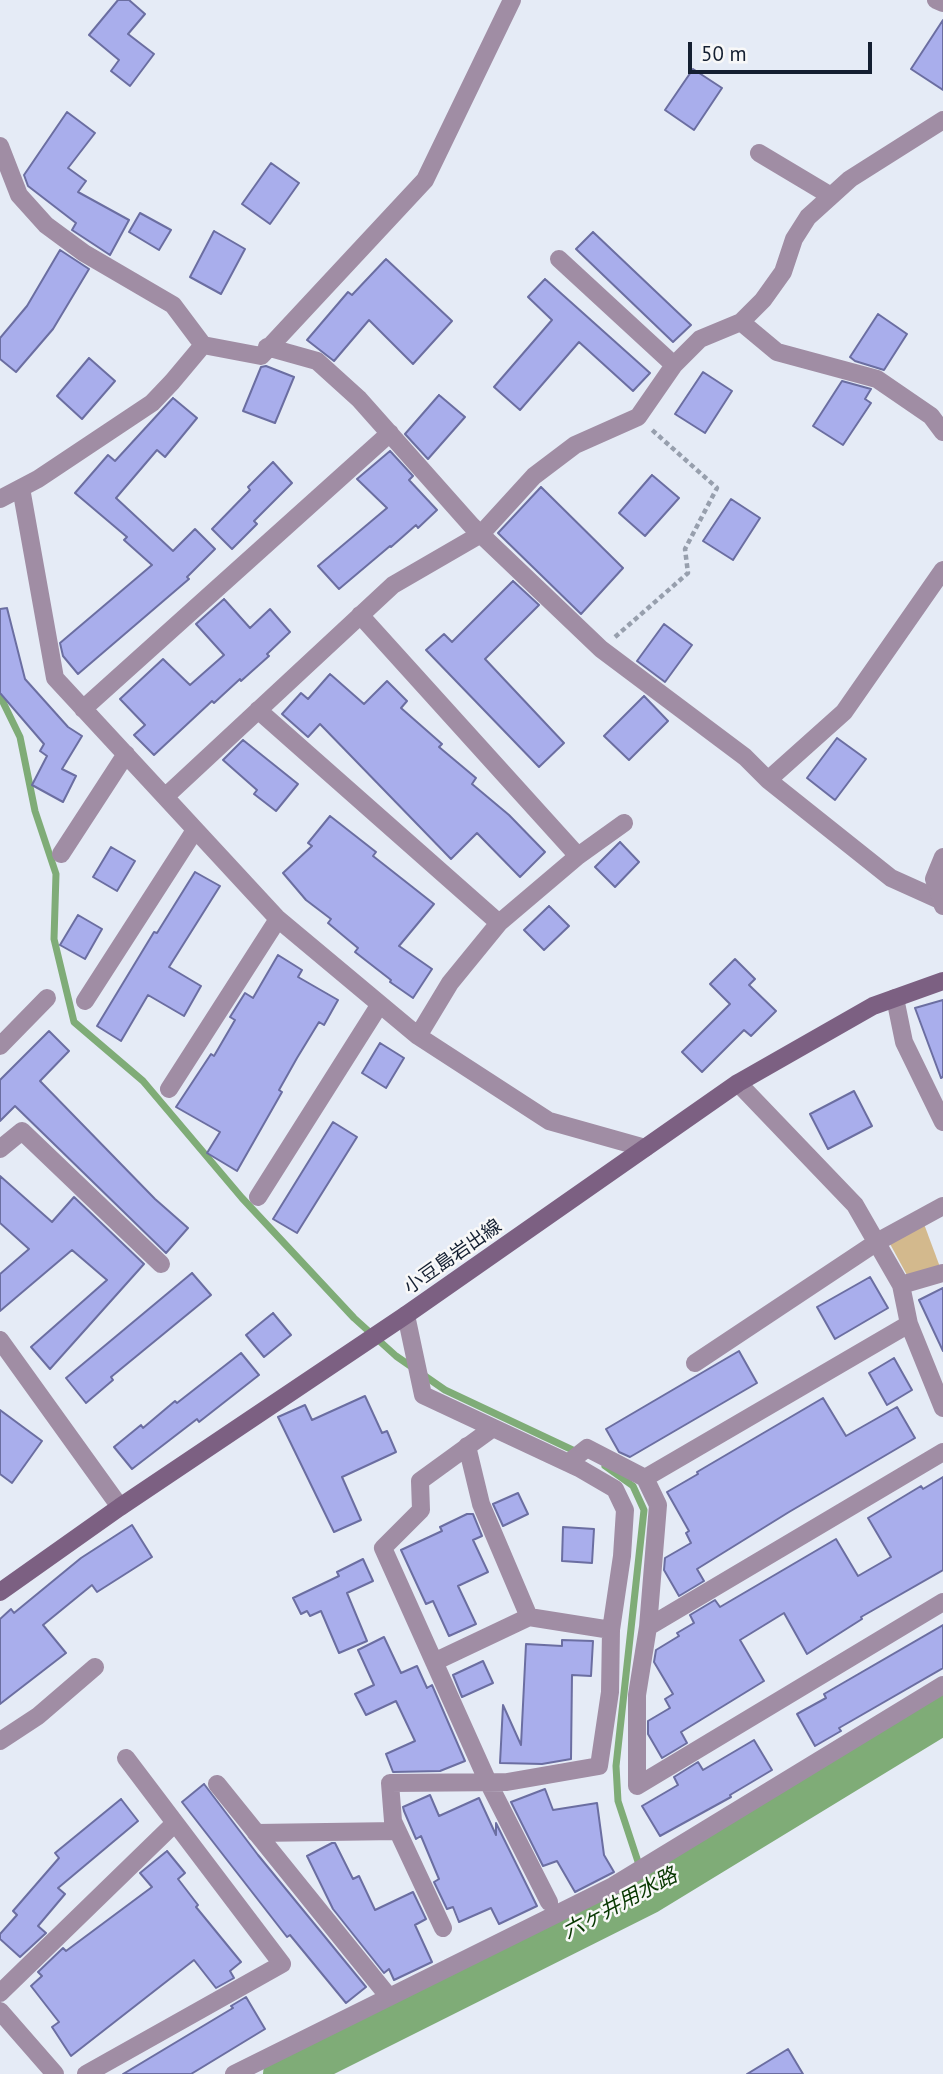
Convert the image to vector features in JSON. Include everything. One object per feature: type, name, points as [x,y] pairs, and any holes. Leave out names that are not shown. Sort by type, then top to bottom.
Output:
[{"type":"main road","name":"小豆島岩出線","points":[[0,1592],[120,1507],[406,1315],[738,1083],[873,1006],[943,981]]},
{"type":"street","points":[[0,146],[19,195],[46,225],[84,253],[173,305],[203,345],[261,356],[267,346],[425,180],[512,0]]},
{"type":"street","points":[[936,0],[943,3]]},
{"type":"street","points":[[166,796],[393,584],[481,534],[534,476],[575,445],[638,417],[674,365],[700,339],[741,321],[763,300],[783,272],[794,239],[808,217],[850,179],[943,120]]},
{"type":"street","points":[[759,153],[831,196]]},
{"type":"street","points":[[559,259],[674,365]]},
{"type":"street","points":[[741,321],[776,352],[877,379],[931,416],[943,432]]},
{"type":"street","points":[[0,499],[38,479],[152,403],[203,345]]},
{"type":"street","points":[[267,346],[317,361],[359,399],[481,534],[601,649],[745,757],[768,780],[891,878],[943,902]]},
{"type":"street","points":[[83,709],[390,433]]},
{"type":"street","points":[[21,488],[55,678],[278,919],[418,1037],[549,1121],[645,1148]]},
{"type":"street","points":[[768,780],[844,712],[943,570]]},
{"type":"street","points":[[360,615],[578,856]]},
{"type":"street","points":[[258,710],[499,923]]},
{"type":"street","points":[[61,854],[126,754]]},
{"type":"street","points":[[418,1037],[450,983],[499,923],[578,856],[624,823]]},
{"type":"street","points":[[85,1001],[195,830]]},
{"type":"street","points":[[943,858],[934,879],[943,902]]},
{"type":"street","points":[[169,1089],[278,919]]},
{"type":"street","points":[[0,1046],[47,998]]},
{"type":"street","points":[[895,998],[904,1042],[943,1122]]},
{"type":"street","points":[[258,1197],[380,1004]]},
{"type":"street","points":[[738,1083],[855,1205],[901,1286],[909,1324],[943,1406]]},
{"type":"street","points":[[0,1149],[22,1132],[161,1264]]},
{"type":"street","points":[[695,1363],[877,1242],[943,1206]]},
{"type":"street","points":[[901,1286],[943,1273]]},
{"type":"street","points":[[406,1315],[423,1395],[568,1463],[615,1489],[625,1510],[622,1556],[611,1630],[610,1692],[599,1766],[507,1782],[390,1783],[393,1821],[443,1928]]},
{"type":"street","points":[[645,1478],[909,1324]]},
{"type":"street","points":[[0,1340],[120,1507]]},
{"type":"street","points":[[493,1428],[419,1481],[421,1510],[383,1548],[488,1782],[549,1902]]},
{"type":"street","points":[[467,1446],[481,1504],[528,1617]]},
{"type":"street","points":[[568,1463],[587,1448],[645,1478],[658,1505],[648,1628],[637,1695],[637,1786],[943,1602]]},
{"type":"street","points":[[648,1628],[943,1452]]},
{"type":"street","points":[[434,1662],[528,1617],[611,1630]]},
{"type":"street","points":[[0,1741],[38,1716],[96,1667]]},
{"type":"street","points":[[234,2074],[613,1886],[943,1685]]},
{"type":"street","points":[[86,2074],[282,1964],[126,1758]]},
{"type":"street","points":[[216,1784],[389,1997]]},
{"type":"street","points":[[0,1993],[175,1823]]},
{"type":"street","points":[[256,1833],[397,1831]]},
{"type":"street","points":[[0,2011],[55,2074]]},
{"type":"path","points":[[601,649],[688,573],[685,549],[717,488],[638,417]]},
{"type":"shaded area","points":[[924,1224],[940,1267],[908,1277],[889,1242]]},
{"type":"building","points":[[118,0],[129,0],[145,14],[128,34],[154,54],[130,86],[111,71],[119,60],[89,35]]},
{"type":"building","points":[[943,20],[943,90],[911,69]]},
{"type":"building","points":[[693,69],[722,88],[694,130],[665,110]]},
{"type":"building","points":[[67,112],[95,133],[68,168],[86,181],[78,192],[129,220],[110,255],[72,230],[76,223],[28,186],[24,175]]},
{"type":"building","points":[[271,163],[299,183],[270,224],[242,204]]},
{"type":"building","points":[[140,213],[171,230],[159,250],[129,232]]},
{"type":"building","points":[[214,231],[245,249],[221,294],[190,277]]},
{"type":"building","points":[[593,232],[691,325],[673,342],[576,249]]},
{"type":"building","points":[[60,250],[89,269],[53,329],[16,372],[0,359],[0,338],[27,306]]},
{"type":"building","points":[[386,259],[452,321],[413,364],[369,320],[334,361],[307,340],[348,292],[352,295]]},
{"type":"building","points":[[545,279],[650,373],[633,391],[579,342],[520,410],[494,387],[552,320],[528,297]]},
{"type":"building","points":[[878,314],[907,334],[884,370],[850,357]]},
{"type":"building","points":[[89,358],[115,381],[82,419],[57,396]]},
{"type":"building","points":[[266,366],[294,377],[275,423],[243,411],[261,367]]},
{"type":"building","points":[[703,372],[732,391],[705,433],[675,414]]},
{"type":"building","points":[[842,381],[871,389],[865,399],[871,403],[843,445],[813,426]]},
{"type":"building","points":[[439,395],[465,417],[428,459],[405,434]]},
{"type":"building","points":[[173,398],[197,418],[165,457],[157,450],[116,498],[173,551],[195,529],[215,549],[187,577],[189,579],[78,674],[63,656],[60,643],[152,565],[124,540],[127,537],[75,493],[108,455],[115,461]]},
{"type":"building","points":[[390,451],[413,476],[409,480],[437,510],[339,589],[318,566],[387,508],[357,479]]},
{"type":"building","points":[[273,462],[292,483],[254,521],[257,524],[232,549],[212,529]]},
{"type":"building","points":[[652,475],[679,498],[645,536],[619,513]]},
{"type":"building","points":[[541,487],[623,568],[581,614],[498,533]]},
{"type":"building","points":[[731,499],[760,518],[733,560],[703,541]]},
{"type":"building","points":[[513,581],[539,605],[485,659],[564,743],[539,767],[426,650],[444,634],[452,642]]},
{"type":"building","points":[[224,599],[250,628],[270,609],[290,632],[267,654],[269,656],[214,703],[212,701],[154,755],[134,735],[145,725],[120,699],[163,659],[190,685],[224,655],[196,624]]},
{"type":"building","points":[[7,608],[25,679],[68,727],[82,736],[62,769],[76,776],[63,802],[32,785],[47,756],[40,751],[44,744],[0,693],[0,609]]},
{"type":"building","points":[[664,624],[692,645],[665,682],[637,661]]},
{"type":"building","points":[[330,674],[364,704],[387,681],[407,701],[401,708],[442,744],[439,747],[476,778],[472,784],[509,815],[545,852],[520,877],[477,833],[451,859],[320,724],[308,737],[282,714],[301,693],[308,699]]},
{"type":"building","points":[[644,696],[668,721],[629,760],[604,736]]},
{"type":"building","points":[[837,738],[866,759],[835,800],[807,778]]},
{"type":"building","points":[[243,740],[298,784],[276,811],[254,794],[257,790],[223,760]]},
{"type":"building","points":[[330,816],[376,852],[373,856],[434,904],[399,946],[432,969],[413,998],[355,952],[358,948],[328,923],[331,919],[306,900],[283,873],[312,846],[308,843]]},
{"type":"building","points":[[620,842],[639,862],[615,887],[595,867]]},
{"type":"building","points":[[111,847],[135,861],[117,891],[93,877]]},
{"type":"building","points":[[195,872],[220,886],[169,967],[201,986],[184,1016],[148,995],[121,1041],[97,1026],[154,932],[157,933]]},
{"type":"building","points":[[549,906],[569,926],[544,950],[524,930]]},
{"type":"building","points":[[78,915],[102,929],[85,959],[60,945]]},
{"type":"building","points":[[278,955],[302,970],[298,977],[338,1000],[324,1025],[319,1022],[297,1058],[279,1090],[282,1092],[237,1171],[207,1153],[220,1132],[176,1107],[211,1054],[214,1056],[235,1020],[230,1017],[245,993],[253,998]]},
{"type":"building","points":[[735,959],[755,979],[749,985],[776,1011],[751,1036],[744,1030],[702,1072],[682,1052],[730,1004],[710,984]]},
{"type":"building","points":[[943,1000],[943,1077],[941,1078],[915,1008]]},
{"type":"building","points":[[49,1031],[69,1051],[40,1081],[155,1199],[188,1228],[166,1253],[15,1106],[0,1121],[0,1080]]},
{"type":"building","points":[[380,1043],[404,1058],[386,1088],[362,1073]]},
{"type":"building","points":[[854,1091],[872,1126],[828,1149],[810,1114]]},
{"type":"building","points":[[333,1122],[357,1137],[297,1233],[273,1219]]},
{"type":"building","points":[[0,1176],[52,1222],[74,1197],[144,1264],[50,1369],[31,1347],[107,1280],[72,1250],[0,1311],[0,1274],[29,1249],[0,1223]]},
{"type":"building","points":[[192,1273],[211,1295],[111,1377],[113,1380],[86,1403],[66,1378]]},
{"type":"building","points":[[870,1277],[888,1308],[835,1339],[817,1307]]},
{"type":"building","points":[[943,1288],[943,1351],[919,1300]]},
{"type":"building","points":[[273,1313],[291,1335],[264,1357],[246,1335]]},
{"type":"building","points":[[739,1351],[757,1383],[630,1457],[619,1452],[606,1429]]},
{"type":"building","points":[[241,1353],[259,1375],[132,1469],[114,1447],[141,1425],[143,1428],[175,1401],[177,1403]]},
{"type":"building","points":[[894,1358],[912,1390],[887,1405],[869,1373]]},
{"type":"building","points":[[365,1396],[382,1433],[387,1431],[396,1452],[342,1477],[361,1520],[334,1532],[278,1417],[305,1405],[312,1420]]},
{"type":"building","points":[[823,1398],[846,1436],[897,1407],[915,1438],[697,1569],[704,1581],[679,1596],[664,1570],[665,1558],[691,1543],[686,1533],[689,1531],[667,1492]]},
{"type":"building","points":[[0,1410],[42,1441],[12,1483],[0,1474]]},
{"type":"building","points":[[943,1477],[943,1570],[861,1617],[862,1619],[807,1654],[784,1613],[740,1640],[764,1681],[681,1732],[687,1743],[662,1758],[648,1734],[648,1721],[670,1708],[665,1699],[673,1694],[654,1662],[656,1650],[694,1623],[690,1615],[715,1600],[720,1607],[836,1539],[858,1576],[891,1557],[868,1518],[921,1486],[923,1489]]},
{"type":"building","points":[[518,1493],[528,1514],[503,1526],[493,1504]]},
{"type":"building","points":[[467,1514],[473,1514],[482,1536],[473,1540],[488,1572],[458,1586],[476,1624],[449,1636],[433,1601],[426,1604],[401,1550],[442,1531],[440,1527]]},
{"type":"building","points":[[132,1525],[152,1557],[97,1592],[92,1585],[43,1625],[66,1653],[0,1704],[0,1619],[11,1609],[14,1613],[81,1558]]},
{"type":"building","points":[[563,1527],[594,1529],[592,1563],[562,1561]]},
{"type":"building","points":[[363,1559],[373,1581],[347,1593],[367,1641],[339,1653],[321,1611],[310,1616],[307,1611],[301,1614],[293,1598],[339,1576],[337,1572]]},
{"type":"building","points":[[943,1625],[943,1668],[839,1728],[841,1731],[815,1746],[797,1714],[826,1698],[824,1694]]},
{"type":"building","points":[[384,1637],[401,1673],[417,1666],[427,1688],[432,1685],[465,1761],[440,1771],[393,1772],[386,1754],[415,1741],[396,1701],[366,1715],[355,1694],[374,1685],[358,1650]]},
{"type":"building","points":[[562,1640],[593,1641],[591,1676],[572,1675],[571,1759],[542,1764],[500,1763],[503,1705],[521,1745],[526,1644],[562,1646]]},
{"type":"building","points":[[483,1661],[493,1683],[462,1697],[453,1675]]},
{"type":"building","points":[[754,1740],[772,1770],[730,1795],[731,1797],[660,1836],[642,1806],[678,1785],[674,1777],[698,1762],[703,1770]]},
{"type":"building","points":[[204,1784],[366,1987],[346,2003],[290,1935],[287,1937],[182,1802]]},
{"type":"building","points":[[545,1789],[553,1810],[597,1803],[604,1855],[614,1872],[575,1892],[557,1861],[543,1866],[511,1802]]},
{"type":"building","points":[[430,1795],[439,1816],[479,1798],[496,1835],[496,1823],[537,1906],[499,1924],[491,1908],[459,1922],[453,1907],[447,1909],[434,1882],[439,1879],[421,1836],[416,1839],[403,1807]]},
{"type":"building","points":[[121,1799],[138,1821],[58,1888],[65,1894],[38,1926],[46,1933],[20,1957],[0,1939],[0,1934],[17,1915],[13,1911],[59,1858],[55,1853]]},
{"type":"building","points":[[335,1843],[353,1879],[359,1876],[375,1910],[413,1892],[426,1919],[415,1925],[432,1962],[394,1980],[389,1969],[384,1973],[333,1909],[307,1856]]},
{"type":"building","points":[[167,1851],[185,1873],[178,1879],[198,1905],[196,1907],[241,1962],[230,1971],[234,1978],[216,1988],[194,1960],[71,2056],[52,2027],[59,2022],[31,1986],[42,1976],[38,1972],[63,1948],[66,1951],[152,1887],[140,1873]]},
{"type":"building","points":[[246,1997],[265,2029],[191,2074],[123,2074],[233,2008],[231,2006]]},
{"type":"building","points":[[788,2049],[803,2074],[747,2074]]},
{"type":"waterway","points":[[0,696],[20,737],[35,811],[56,874],[54,939],[74,1022],[143,1081],[242,1198],[354,1318],[396,1356],[445,1390],[579,1453]]},
{"type":"waterway","points":[[605,1466],[633,1486],[644,1510],[616,1766],[618,1801],[648,1892]]},
{"type":"waterway","name":"六ヶ井用水路","points":[[285,2074],[648,1892],[943,1712]]}]
